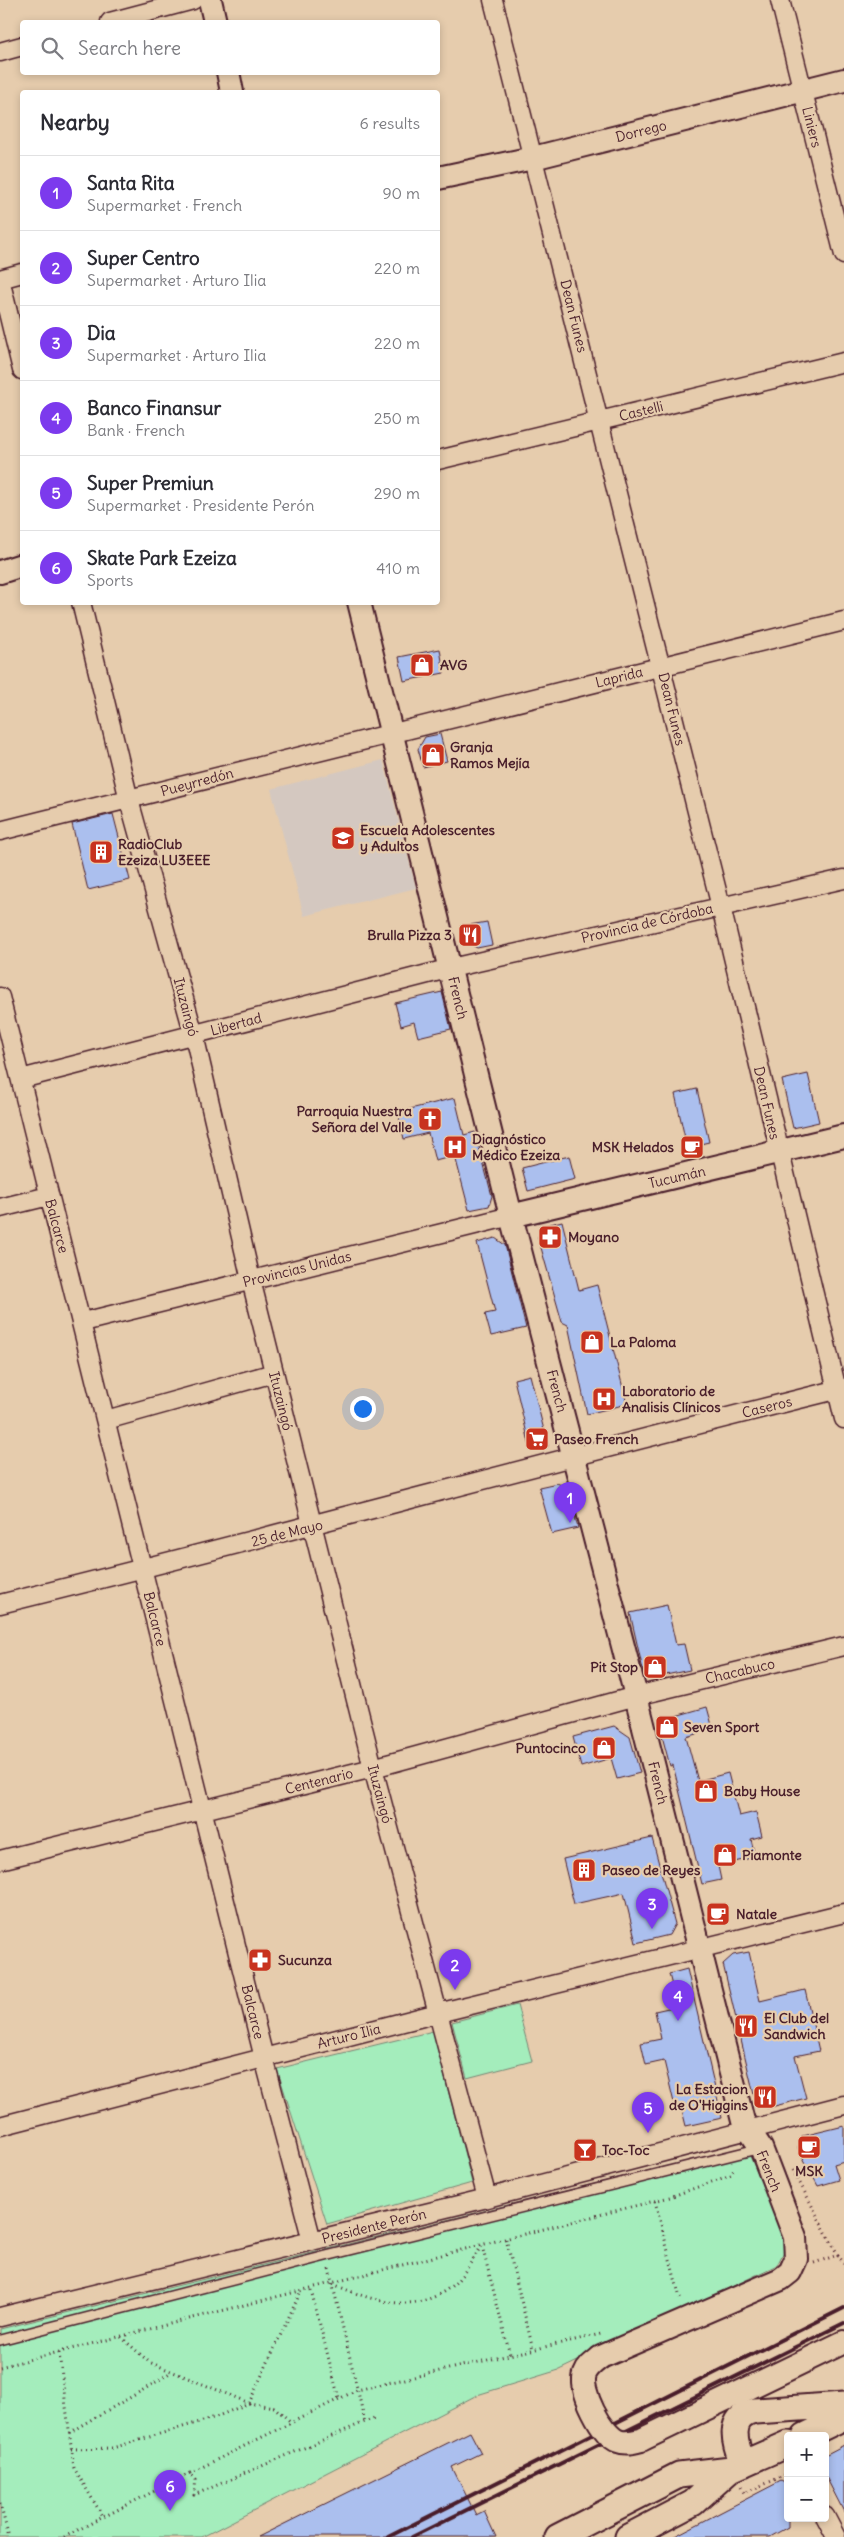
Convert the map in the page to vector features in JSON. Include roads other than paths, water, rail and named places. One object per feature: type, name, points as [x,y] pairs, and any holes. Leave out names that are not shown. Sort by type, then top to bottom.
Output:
[{"type":"main road","points":[[737,2466],[734,2433],[737,2423],[745,2414],[755,2410],[844,2406]]},
{"type":"main road","points":[[814,2432],[844,2417]]},
{"type":"main road","points":[[558,2537],[679,2475],[737,2466],[784,2446]]},
{"type":"main road","points":[[628,2537],[693,2502],[737,2466]]},
{"type":"street","points":[[118,20],[193,0]]},
{"type":"street","points":[[210,0],[215,20]]},
{"type":"street","name":"Dean Funes","points":[[493,0],[601,421],[780,1153],[840,1389],[844,1420]]},
{"type":"street","name":"Liniers","points":[[780,0],[844,255]]},
{"type":"street","points":[[0,52],[20,47]]},
{"type":"street","points":[[229,75],[232,90]]},
{"type":"street","name":"Dorrego","points":[[440,178],[533,158],[844,80]]},
{"type":"street","points":[[20,274],[0,279],[20,362]]},
{"type":"street","name":"Castelli","points":[[440,460],[844,362]]},
{"type":"street","points":[[0,572],[20,566]]},
{"type":"street","name":"Ituzaingó","points":[[82,605],[129,800],[194,1035],[251,1280],[373,1768],[489,2207]]},
{"type":"street","name":"French","points":[[360,605],[393,732],[511,1216],[747,2129],[760,2148],[795,2237],[793,2265],[781,2279],[601,2357],[590,2365],[585,2372],[583,2382],[586,2394],[606,2433],[616,2440],[627,2443],[641,2440],[844,2342]]},
{"type":"street","name":"Laprida","points":[[393,732],[844,621]]},
{"type":"street","name":"Pueyrredón","points":[[0,831],[393,732]]},
{"type":"street","name":"Provincia de Córdoba","points":[[451,968],[844,880]]},
{"type":"street","name":"Libertad","points":[[21,1079],[451,968]]},
{"type":"street","name":"Balcarce","points":[[0,997],[204,1810],[264,2058],[312,2241]]},
{"type":"street","name":"Tucumán","points":[[511,1216],[780,1153],[844,1136]]},
{"type":"street","points":[[0,1208],[49,1196]]},
{"type":"street","name":"Provincias Unidas","points":[[82,1322],[511,1216]]},
{"type":"street","points":[[106,1420],[274,1373]]},
{"type":"street","name":"Caseros","points":[[574,1456],[840,1389]]},
{"type":"street","name":"25 de Mayo","points":[[0,1604],[312,1526],[574,1456]]},
{"type":"street","name":"Chacabuco","points":[[636,1696],[844,1646]]},
{"type":"street","name":"Centenario","points":[[0,1860],[373,1768],[636,1696]]},
{"type":"street","name":"Arturo Ilia","points":[[0,2126],[438,2013],[844,1912]]},
{"type":"street","name":"Presidente Perón","points":[[0,2317],[312,2241],[489,2207],[747,2129],[844,2105]]},
{"type":"street","points":[[828,2522],[836,2537]]},
{"type":"lane","points":[[0,2340],[322,2257],[489,2207],[760,2148]]},
{"type":"lane","points":[[312,2241],[322,2257]]},
{"type":"railway","points":[[388,2537],[844,2308]]},
{"type":"railway","points":[[412,2537],[844,2323]]},
{"type":"place","name":"AVG","points":[[422,665]]},
{"type":"place","name":"Granja Ramos Mejía","points":[[433,755]]},
{"type":"place","name":"Escuela Adolescentes y Adultos","points":[[343,838]]},
{"type":"place","name":"RadioClub Ezeiza LU3EEE","points":[[101,852]]},
{"type":"place","name":"Brulla Pizza 3","points":[[470,935]]},
{"type":"place","name":"Parroquia Nuestra Señora del Valle","points":[[430,1119]]},
{"type":"place","name":"Diagnóstico Médico Ezeiza","points":[[455,1147]]},
{"type":"place","name":"MSK Helados","points":[[692,1147]]},
{"type":"place","name":"Moyano","points":[[550,1237]]},
{"type":"place","name":"La Paloma","points":[[592,1342]]},
{"type":"place","name":"Laboratorio de Analisis Clínicos","points":[[604,1399]]},
{"type":"place","name":"Paseo French","points":[[537,1439]]},
{"type":"place","name":"Santa Rita","points":[[570,1523]]},
{"type":"place","name":"Pit Stop","points":[[655,1667]]},
{"type":"place","name":"Seven Sport","points":[[667,1727]]},
{"type":"place","name":"Puntocinco","points":[[604,1748]]},
{"type":"place","name":"Baby House","points":[[706,1791]]},
{"type":"place","name":"Piamonte","points":[[725,1855]]},
{"type":"place","name":"Paseo de Reyes","points":[[584,1870]]},
{"type":"place","name":"Natale","points":[[718,1914]]},
{"type":"place","name":"Dia","points":[[652,1929]]},
{"type":"place","name":"Sucunza","points":[[260,1960]]},
{"type":"place","name":"Super Centro","points":[[455,1990]]},
{"type":"place","name":"Banco Finansur","points":[[678,2021]]},
{"type":"place","name":"El Club del Sandwich","points":[[746,2026]]},
{"type":"place","name":"La Estacion de O'Higgins","points":[[765,2097]]},
{"type":"place","name":"Super Premiun","points":[[648,2133]]},
{"type":"place","name":"MSK","points":[[809,2147]]},
{"type":"place","name":"Toc-Toc","points":[[585,2150]]},
{"type":"place","name":"Skate Park Ezeiza","points":[[170,2511]]}]
